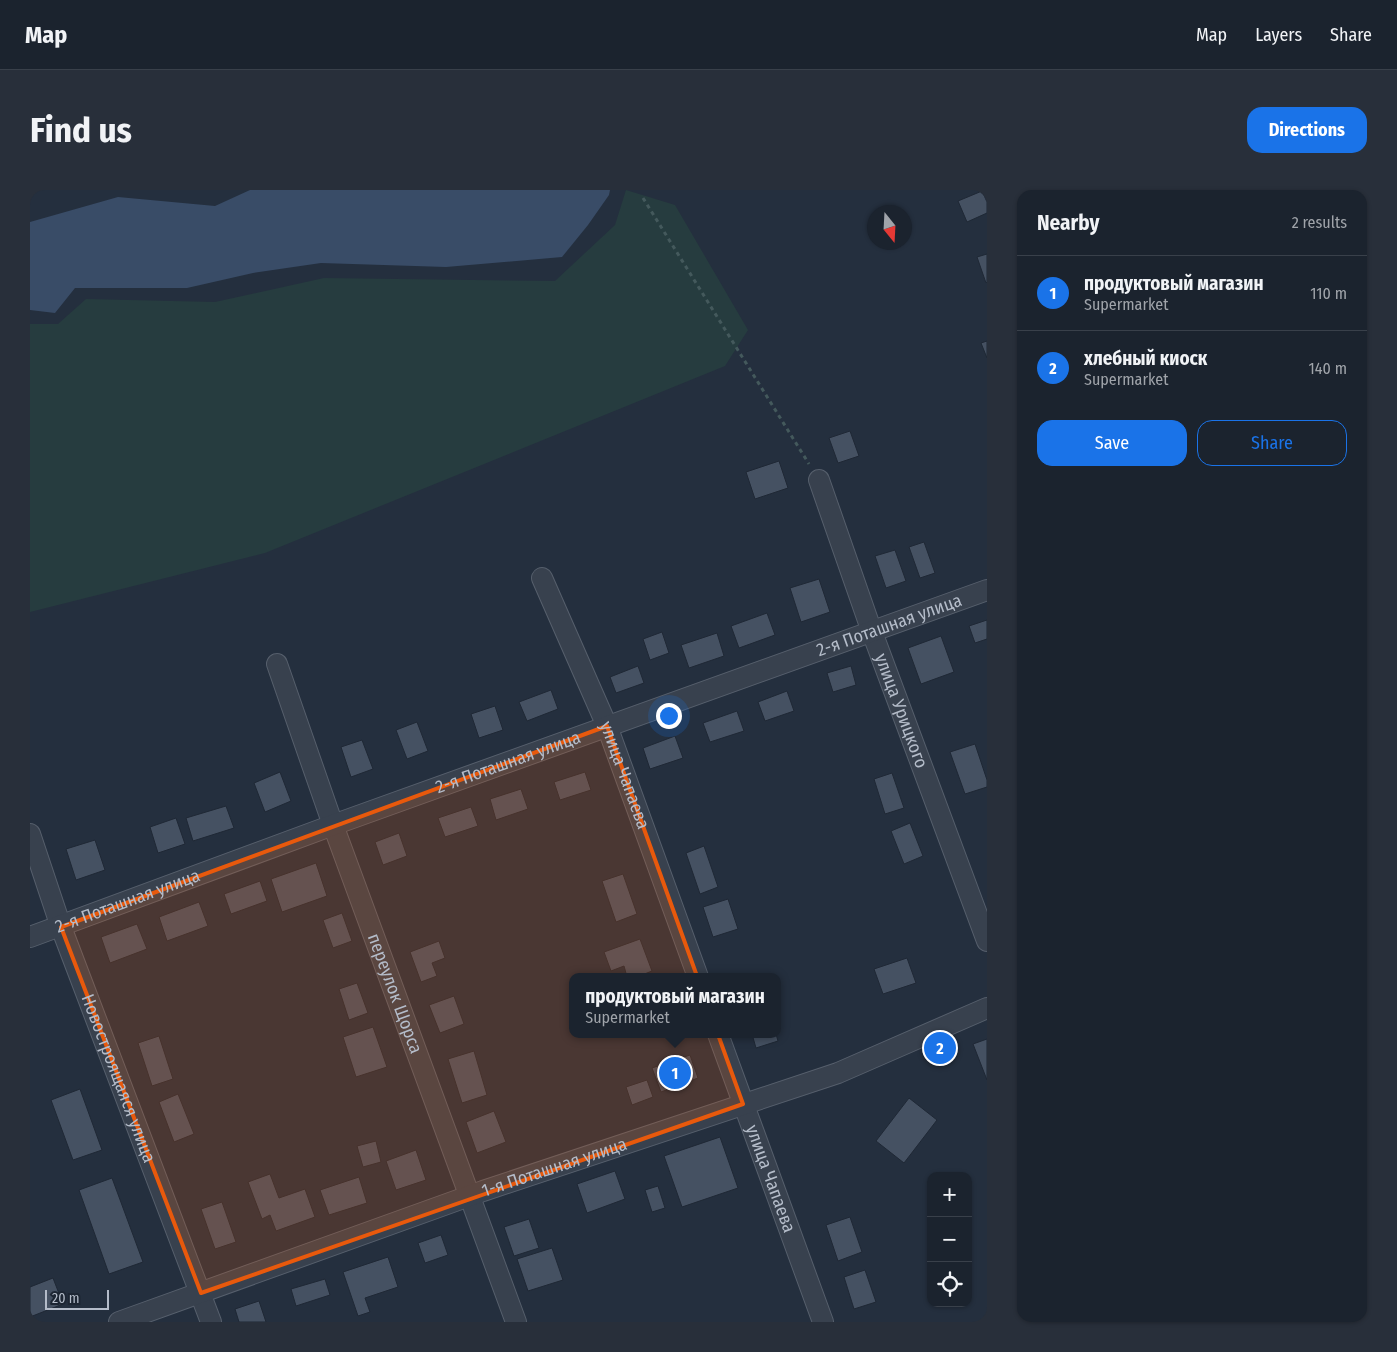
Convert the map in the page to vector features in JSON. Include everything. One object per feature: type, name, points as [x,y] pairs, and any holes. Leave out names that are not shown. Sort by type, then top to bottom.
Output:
[{"type":"street","name":"улица Урицкого","points":[[819,480],[872,632],[987,941]]},
{"type":"street","name":"улица Чапаева","points":[[542,578],[607,726],[697,973]]},
{"type":"street","name":"2-я Поташная улица","points":[[30,937],[333,825],[987,590]]},
{"type":"street","name":"переулок Щорса","points":[[277,664],[333,825],[516,1322]]},
{"type":"street","name":"Новостроящаяся улица","points":[[30,834],[61,927],[211,1322]]},
{"type":"street","name":"1-я Поташная улица","points":[[120,1322],[469,1196],[838,1073],[987,1008]]},
{"type":"street","name":"улица Чапаева","points":[[719,1038],[823,1322]]},
{"type":"path","points":[[643,198],[819,480]]},
{"type":"highlighted area","points":[[607,726],[743,1104],[201,1293],[61,927]]},
{"type":"green space","points":[[626,190],[675,205],[748,330],[725,366],[265,553],[30,612],[30,324],[58,324],[86,299],[215,302],[324,278],[555,281],[615,225]]},
{"type":"water","points":[[250,190],[610,190],[609,195],[588,225],[562,257],[446,267],[321,263],[253,273],[187,288],[75,288],[55,313],[30,310],[30,222],[118,197],[215,206]]},
{"type":"building","points":[[982,191],[987,202],[987,213],[967,222],[958,201]]},
{"type":"building","points":[[987,254],[987,282],[986,283],[977,257]]},
{"type":"building","points":[[987,341],[987,358],[981,343]]},
{"type":"building","points":[[850,431],[859,456],[838,463],[829,438]]},
{"type":"building","points":[[779,461],[788,488],[755,499],[746,472]]},
{"type":"building","points":[[924,542],[935,573],[920,578],[909,547]]},
{"type":"building","points":[[895,550],[906,581],[886,588],[875,556]]},
{"type":"building","points":[[819,579],[830,612],[801,622],[790,588]]},
{"type":"building","points":[[767,613],[775,635],[739,648],[731,626]]},
{"type":"building","points":[[987,620],[987,639],[975,643],[969,626]]},
{"type":"building","points":[[662,632],[669,653],[650,660],[643,639]]},
{"type":"building","points":[[717,633],[724,656],[689,668],[681,645]]},
{"type":"building","points":[[941,636],[954,672],[921,684],[908,648]]},
{"type":"building","points":[[638,666],[644,683],[616,693],[610,677]]},
{"type":"building","points":[[851,666],[856,685],[833,692],[827,673]]},
{"type":"building","points":[[551,690],[558,709],[527,721],[519,702]]},
{"type":"building","points":[[787,691],[794,711],[765,721],[758,702]]},
{"type":"building","points":[[495,706],[503,730],[479,738],[471,714]]},
{"type":"building","points":[[737,711],[744,731],[710,742],[703,723]]},
{"type":"building","points":[[417,722],[428,751],[407,759],[396,730]]},
{"type":"building","points":[[675,736],[683,758],[650,769],[643,748]]},
{"type":"building","points":[[362,740],[373,769],[351,777],[341,747]]},
{"type":"building","points":[[975,744],[987,780],[987,787],[965,794],[950,752]]},
{"type":"building","points":[[280,772],[291,801],[265,812],[254,783]]},
{"type":"building","points":[[585,772],[591,790],[560,800],[554,782]]},
{"type":"building","points":[[892,773],[904,808],[885,814],[874,779]]},
{"type":"building","points":[[521,789],[528,809],[496,820],[490,799]]},
{"type":"building","points":[[226,806],[234,828],[193,841],[186,818]]},
{"type":"building","points":[[471,807],[478,826],[445,837],[438,818]]},
{"type":"building","points":[[176,818],[185,844],[158,853],[150,827]]},
{"type":"building","points":[[910,823],[923,856],[904,864],[891,831]]},
{"type":"building","points":[[399,833],[407,856],[383,865],[375,842]]},
{"type":"building","points":[[95,840],[105,870],[76,880],[66,849]]},
{"type":"building","points":[[704,846],[718,887],[700,894],[686,853]]},
{"type":"building","points":[[316,863],[327,896],[282,912],[271,879]]},
{"type":"building","points":[[623,874],[637,914],[616,922],[602,881]]},
{"type":"building","points":[[260,881],[267,901],[231,914],[224,894]]},
{"type":"building","points":[[728,899],[738,929],[713,937],[703,907]]},
{"type":"building","points":[[199,902],[208,926],[167,941],[159,917]]},
{"type":"building","points":[[342,913],[352,941],[333,948],[323,920]]},
{"type":"building","points":[[137,924],[147,949],[110,963],[101,937]]},
{"type":"building","points":[[640,939],[652,971],[647,973],[626,973],[624,966],[611,971],[604,952]]},
{"type":"building","points":[[439,941],[445,958],[432,963],[437,976],[421,982],[410,952]]},
{"type":"building","points":[[907,958],[916,983],[883,994],[874,969]]},
{"type":"building","points":[[357,983],[368,1013],[349,1020],[339,989]]},
{"type":"building","points":[[454,996],[464,1024],[440,1033],[429,1005]]},
{"type":"building","points":[[373,1027],[387,1067],[356,1077],[343,1037]]},
{"type":"building","points":[[159,1036],[173,1079],[152,1086],[138,1043]]},
{"type":"building","points":[[753,1038],[777,1038],[778,1041],[756,1048]]},
{"type":"building","points":[[987,1039],[987,1080],[973,1044]]},
{"type":"building","points":[[945,1040],[949,1051],[934,1056],[930,1045]]},
{"type":"building","points":[[474,1051],[487,1095],[462,1103],[448,1059]]},
{"type":"building","points":[[690,1055],[698,1078],[661,1092],[652,1068]]},
{"type":"building","points":[[647,1080],[653,1097],[632,1105],[626,1087]]},
{"type":"building","points":[[80,1089],[102,1150],[73,1160],[51,1100]]},
{"type":"building","points":[[178,1094],[194,1134],[174,1142],[159,1102]]},
{"type":"building","points":[[909,1098],[937,1120],[904,1163],[876,1141]]},
{"type":"building","points":[[494,1111],[506,1142],[477,1153],[466,1122]]},
{"type":"building","points":[[720,1137],[738,1188],[682,1207],[664,1156]]},
{"type":"building","points":[[376,1141],[381,1162],[363,1167],[357,1146]]},
{"type":"building","points":[[416,1150],[426,1180],[396,1190],[386,1161]]},
{"type":"building","points":[[615,1171],[625,1199],[587,1213],[577,1184]]},
{"type":"building","points":[[270,1174],[279,1198],[305,1189],[315,1217],[276,1231],[270,1215],[262,1219],[248,1182]]},
{"type":"building","points":[[359,1177],[367,1203],[329,1215],[320,1190]]},
{"type":"building","points":[[112,1178],[143,1262],[109,1274],[79,1190]]},
{"type":"building","points":[[658,1186],[665,1208],[652,1212],[645,1190]]},
{"type":"building","points":[[222,1202],[236,1242],[215,1249],[201,1209]]},
{"type":"building","points":[[850,1217],[862,1252],[838,1261],[826,1225]]},
{"type":"building","points":[[529,1219],[539,1248],[514,1256],[504,1227]]},
{"type":"building","points":[[441,1235],[448,1255],[425,1263],[418,1243]]},
{"type":"building","points":[[552,1248],[563,1280],[528,1291],[517,1259]]},
{"type":"building","points":[[388,1257],[398,1287],[365,1298],[370,1312],[358,1316],[343,1272]]},
{"type":"building","points":[[865,1270],[876,1302],[854,1309],[844,1277]]},
{"type":"building","points":[[53,1278],[63,1304],[30,1317],[30,1287]]},
{"type":"building","points":[[325,1279],[330,1295],[296,1306],[291,1289]]},
{"type":"building","points":[[259,1301],[266,1322],[239,1322],[235,1309]]},
{"type":"place","name":"хлебный киоск","points":[[940,1048]]},
{"type":"place","name":"продуктовый магазин","points":[[675,1073]]}]
